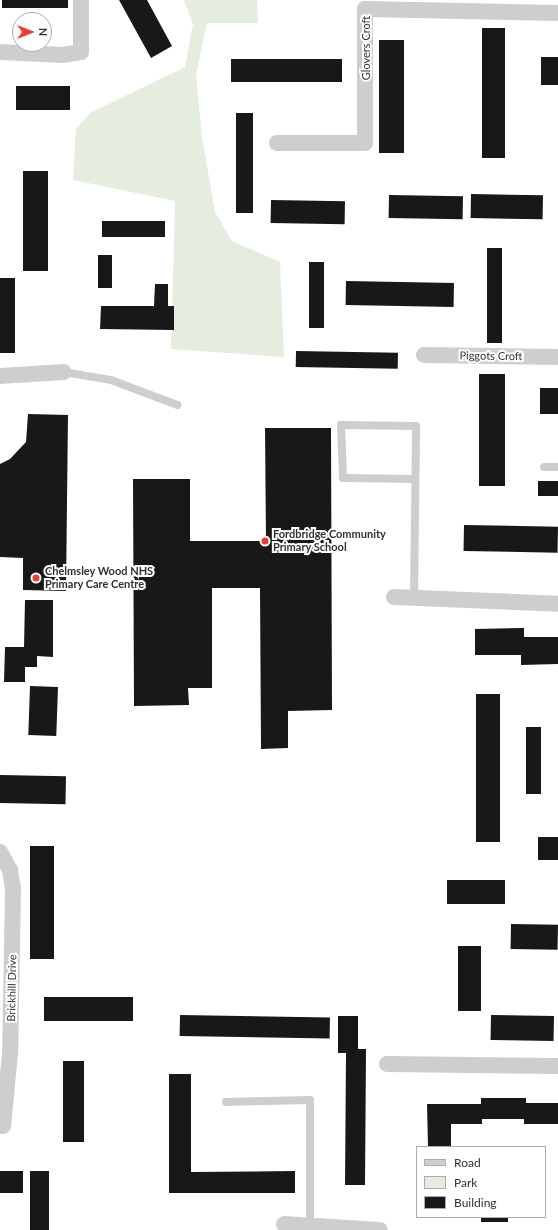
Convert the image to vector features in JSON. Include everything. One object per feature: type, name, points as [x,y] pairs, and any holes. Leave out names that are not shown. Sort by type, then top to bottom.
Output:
[{"type":"street","points":[[0,52],[62,55],[81,52],[81,0]]},
{"type":"street","name":"Glovers Croft","points":[[277,143],[366,143],[366,10],[558,13]]},
{"type":"street","name":"Piggots Croft","points":[[424,355],[558,357]]},
{"type":"street","points":[[0,376],[64,372]]},
{"type":"street","points":[[394,597],[558,604]]},
{"type":"street","name":"Brickhill Drive","points":[[0,852],[10,870],[13,890],[10,1054],[1,1126]]},
{"type":"street","points":[[387,1064],[558,1066]]},
{"type":"street","points":[[284,1224],[380,1230]]},
{"type":"lane","points":[[64,372],[111,380],[177,406]]},
{"type":"lane","points":[[414,598],[416,479],[416,426],[341,425],[343,478],[416,479]]},
{"type":"lane","points":[[544,467],[558,467]]},
{"type":"lane","points":[[226,1102],[310,1100],[310,1226]]},
{"type":"green space","points":[[184,0],[257,0],[258,23],[207,23],[196,74],[202,137],[215,212],[232,241],[280,262],[284,357],[171,349],[175,201],[73,180],[76,129],[90,113],[185,67],[193,24]]},
{"type":"building","points":[[2,0],[68,0],[68,8],[2,8]]},
{"type":"building","points":[[119,0],[147,0],[172,46],[151,58]]},
{"type":"building","points":[[482,28],[505,28],[505,158],[482,158]]},
{"type":"building","points":[[379,40],[404,40],[404,153],[379,153]]},
{"type":"building","points":[[541,57],[558,57],[558,85],[541,85]]},
{"type":"building","points":[[231,59],[342,59],[342,82],[231,82]]},
{"type":"building","points":[[16,86],[70,86],[70,110],[16,110]]},
{"type":"building","points":[[236,113],[253,113],[253,213],[236,213]]},
{"type":"building","points":[[23,171],[48,171],[48,271],[23,271]]},
{"type":"building","points":[[471,194],[543,195],[543,219],[471,218]]},
{"type":"building","points":[[389,195],[463,196],[463,219],[389,218]]},
{"type":"building","points":[[271,200],[345,201],[345,224],[271,223]]},
{"type":"building","points":[[102,221],[165,221],[165,237],[102,237]]},
{"type":"building","points":[[487,248],[502,248],[502,343],[487,343]]},
{"type":"building","points":[[98,255],[112,255],[112,288],[98,288]]},
{"type":"building","points":[[309,262],[324,262],[324,328],[309,328]]},
{"type":"building","points":[[0,278],[15,278],[15,353],[0,353]]},
{"type":"building","points":[[346,281],[454,283],[454,307],[346,305]]},
{"type":"building","points":[[155,284],[168,284],[168,306],[174,306],[174,330],[100,329],[101,306],[154,306]]},
{"type":"building","points":[[296,351],[398,353],[398,369],[296,367]]},
{"type":"building","points":[[479,374],[505,374],[505,486],[479,486]]},
{"type":"building","points":[[540,388],[558,388],[558,414],[540,414]]},
{"type":"building","points":[[28,414],[68,415],[66,591],[23,590],[23,558],[0,557],[0,464],[10,459],[26,442]]},
{"type":"building","points":[[265,428],[331,428],[332,710],[288,711],[288,748],[261,749],[260,588],[212,588],[212,688],[188,688],[189,705],[134,706],[133,479],[190,479],[190,541],[266,541]]},
{"type":"building","points":[[538,481],[558,481],[558,496],[538,496]]},
{"type":"building","points":[[464,525],[558,527],[558,553],[464,551]]},
{"type":"building","points":[[25,600],[53,600],[53,657],[37,656],[37,667],[25,667],[25,682],[4,682],[5,647],[24,647]]},
{"type":"building","points":[[524,628],[524,637],[558,637],[558,664],[521,665],[521,655],[475,655],[475,629]]},
{"type":"building","points":[[30,686],[58,687],[56,736],[28,735]]},
{"type":"building","points":[[476,694],[500,694],[500,842],[476,842]]},
{"type":"building","points":[[526,727],[541,727],[541,794],[526,794]]},
{"type":"building","points":[[0,775],[66,776],[66,804],[0,803]]},
{"type":"building","points":[[538,837],[558,837],[558,860],[538,860]]},
{"type":"building","points":[[30,846],[54,846],[54,959],[30,959]]},
{"type":"building","points":[[447,880],[505,880],[505,904],[447,904]]},
{"type":"building","points":[[511,924],[558,925],[558,950],[511,949]]},
{"type":"building","points":[[458,946],[481,946],[481,1011],[458,1011]]},
{"type":"building","points":[[44,997],[133,997],[133,1021],[44,1021]]},
{"type":"building","points":[[180,1015],[330,1018],[330,1039],[180,1036]]},
{"type":"building","points":[[491,1015],[554,1016],[554,1041],[491,1040]]},
{"type":"building","points":[[338,1016],[358,1016],[358,1049],[366,1049],[365,1185],[345,1185],[346,1053],[338,1053]]},
{"type":"building","points":[[63,1061],[84,1061],[84,1142],[63,1142]]},
{"type":"building","points":[[169,1074],[191,1074],[191,1172],[295,1171],[295,1193],[169,1193]]},
{"type":"building","points":[[481,1098],[526,1098],[526,1103],[558,1103],[558,1124],[524,1124],[524,1119],[482,1119],[482,1124],[451,1124],[451,1146],[428,1146],[427,1104],[481,1104]]},
{"type":"building","points":[[0,1171],[23,1171],[23,1193],[0,1193]]},
{"type":"building","points":[[30,1171],[49,1171],[49,1230],[30,1230]]},
{"type":"building","points":[[481,1218],[508,1218],[508,1222],[481,1222]]},
{"type":"place","name":"Fordbridge Community Primary School","points":[[265,541]]},
{"type":"place","name":"Chelmsley Wood NHS Primary Care Centre","points":[[36,578]]}]
